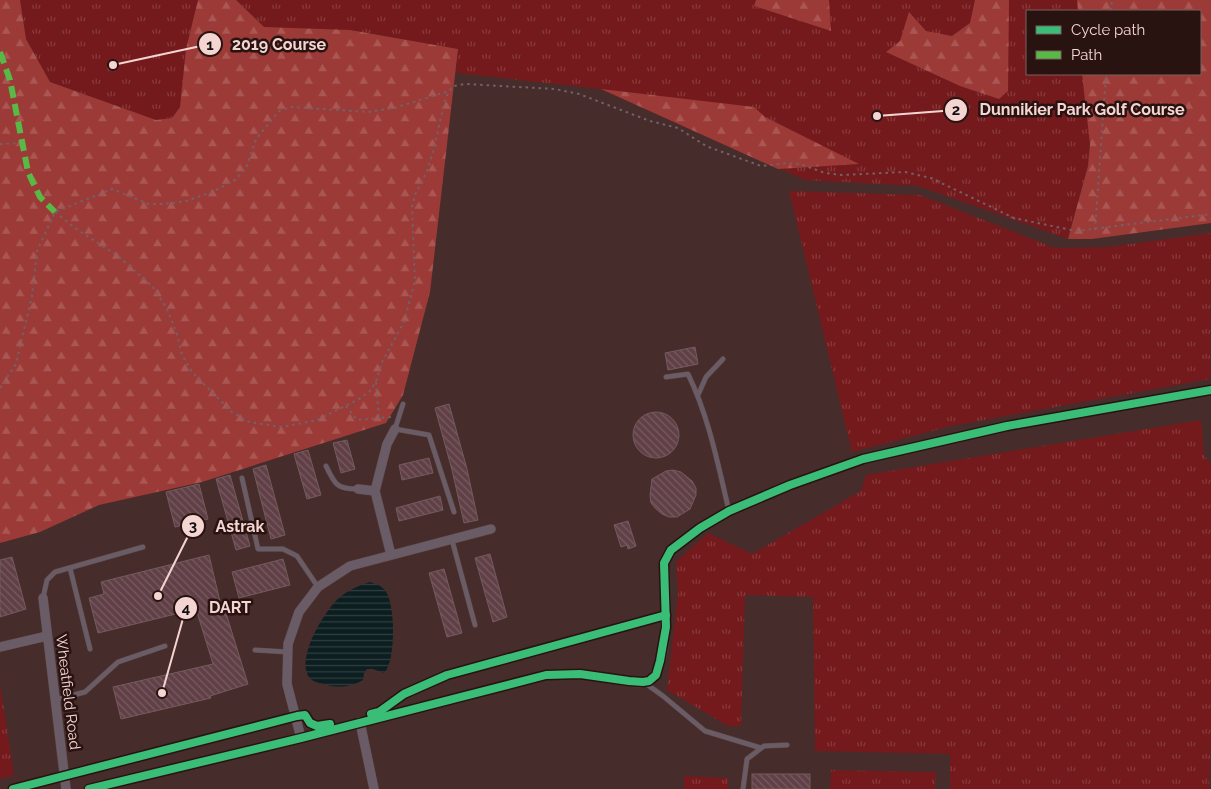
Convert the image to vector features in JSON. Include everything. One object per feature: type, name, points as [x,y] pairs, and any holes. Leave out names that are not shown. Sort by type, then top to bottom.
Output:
[{"type":"street","points":[[391,555],[375,490],[387,444],[395,429]]},
{"type":"street","points":[[358,489],[375,490]]},
{"type":"street","points":[[301,738],[287,684],[288,644],[298,612],[318,587],[350,566],[491,529]]},
{"type":"street","points":[[89,789],[301,738],[546,675],[580,674],[644,682],[656,675],[660,662],[666,627],[665,572]]},
{"type":"street","name":"Wheatfield Road","points":[[43,598],[66,789]]},
{"type":"street","points":[[0,647],[47,636]]},
{"type":"street","points":[[360,722],[374,789]]},
{"type":"lane","points":[[698,395],[706,377],[723,358]]},
{"type":"lane","points":[[665,572],[664,563],[671,550],[700,528],[730,511],[698,395],[688,374],[666,377]]},
{"type":"lane","points":[[403,404],[395,429],[429,435],[454,512]]},
{"type":"lane","points":[[326,466],[334,482],[340,488],[358,489]]},
{"type":"lane","points":[[242,478],[258,549],[283,549],[298,556],[318,587]]},
{"type":"lane","points":[[452,540],[475,625]]},
{"type":"lane","points":[[43,598],[47,580],[55,572],[143,547]]},
{"type":"lane","points":[[70,568],[90,649]]},
{"type":"lane","points":[[55,700],[85,692],[118,662],[165,646]]},
{"type":"lane","points":[[256,650],[288,652]]},
{"type":"lane","points":[[644,682],[704,731],[761,748]]},
{"type":"lane","points":[[743,789],[747,759],[764,746],[788,745]]},
{"type":"path","points":[[1095,230],[1106,75]]},
{"type":"path","points":[[56,212],[75,228],[118,256],[153,287],[167,309],[177,334],[182,355],[192,372],[232,412],[249,422],[282,427],[317,420],[346,406],[371,390],[376,381],[382,362],[404,322],[415,281],[412,207],[415,194],[427,171],[433,152],[445,100],[449,91],[454,86],[466,84],[555,89],[578,94],[678,128],[706,146],[761,166],[787,163],[800,164],[824,173],[842,175],[905,172],[931,178],[1014,218],[1076,231],[1211,214]]},
{"type":"path","points":[[0,388],[16,364],[32,296],[38,251],[56,212],[112,189],[149,204],[164,204],[186,200],[212,192],[236,180],[246,168],[256,138],[279,111],[291,107],[368,112],[394,108],[449,91]]},
{"type":"path","points":[[0,144],[22,143]]},
{"type":"path","points":[[376,381],[379,418]]},
{"type":"path","points":[[346,406],[357,420],[398,417]]},
{"type":"green space","points":[[0,0],[20,0],[26,39],[50,82],[156,120],[172,118],[180,107],[186,49],[198,0],[236,0],[264,27],[350,30],[458,49],[430,292],[403,395],[386,423],[202,482],[99,505],[40,532],[0,543]]},
{"type":"green space","points":[[20,0],[198,0],[186,49],[180,107],[172,118],[156,120],[50,82],[26,39]]},
{"type":"green space","points":[[236,0],[1103,0],[1102,10],[1026,10],[1026,75],[1096,75],[1088,166],[1068,239],[918,186],[805,180],[600,89],[456,73],[458,49],[350,30],[264,27]]},
{"type":"green space","points":[[756,0],[829,0],[831,31],[754,6]]},
{"type":"green space","points":[[975,0],[1009,0],[1008,91],[999,99],[960,86],[886,52],[900,41],[909,12],[926,31],[952,36],[970,23]]},
{"type":"green space","points":[[1077,0],[1211,0],[1211,223],[1092,239],[1068,239],[1088,166],[1090,144],[1082,75],[1201,75],[1201,10],[1078,10]]},
{"type":"green space","points":[[601,89],[754,107],[765,117],[859,164],[778,169]]},
{"type":"green space","points":[[789,191],[920,195],[1055,248],[1108,247],[1211,233],[1210,379],[951,426],[852,452]]},
{"type":"green space","points":[[1201,420],[1204,455],[1211,464],[1211,737],[1209,789],[950,789],[950,754],[815,751],[813,597],[745,595],[741,726],[728,726],[667,690],[678,593],[676,562],[708,533],[752,554],[861,491],[866,475]]},
{"type":"green space","points":[[0,684],[14,775],[0,779]]},
{"type":"green space","points":[[831,770],[936,772],[935,789],[830,789]]},
{"type":"green space","points":[[684,776],[728,778],[728,789],[684,789]]},
{"type":"shaded area","points":[[370,582],[384,589],[391,606],[393,631],[391,657],[388,667],[384,673],[367,669],[363,680],[341,687],[312,680],[307,672],[308,650],[326,613],[339,598],[353,588]]},
{"type":"building","points":[[695,347],[698,364],[668,370],[665,353]]},
{"type":"building","points":[[449,404],[467,469],[478,520],[464,523],[435,408]]},
{"type":"building","points":[[661,412],[673,418],[678,426],[678,444],[673,452],[665,457],[651,458],[639,452],[634,444],[633,430],[639,418],[647,413]]},
{"type":"building","points":[[347,440],[355,469],[341,473],[333,443]]},
{"type":"building","points":[[308,450],[321,495],[307,499],[294,454]]},
{"type":"building","points":[[429,458],[433,473],[402,480],[399,465]]},
{"type":"building","points":[[266,465],[285,535],[271,539],[253,469]]},
{"type":"building","points":[[666,471],[681,472],[692,481],[696,488],[696,495],[690,509],[677,517],[669,517],[656,509],[651,503],[650,495],[652,479]]},
{"type":"building","points":[[230,475],[250,546],[236,550],[216,479]]},
{"type":"building","points":[[199,484],[208,519],[175,527],[166,492]]},
{"type":"building","points":[[440,496],[443,510],[399,521],[396,508]]},
{"type":"building","points":[[628,521],[636,546],[628,549],[627,545],[621,547],[614,525]]},
{"type":"building","points":[[490,554],[507,617],[493,622],[475,558]]},
{"type":"building","points":[[209,555],[222,610],[225,610],[248,684],[210,696],[211,698],[121,719],[113,687],[213,664],[196,609],[98,633],[89,598],[104,594],[101,582]]},
{"type":"building","points":[[12,557],[26,609],[0,617],[0,560]]},
{"type":"building","points":[[283,559],[290,585],[239,598],[232,572]]},
{"type":"building","points":[[444,569],[462,633],[447,637],[429,573]]},
{"type":"building","points":[[752,774],[810,774],[810,789],[752,789]]},
{"type":"marked path","points":[[0,52],[10,80],[28,172],[40,197],[55,212]]},
{"type":"cycle path","points":[[89,789],[301,738],[546,675],[580,674],[629,681],[649,681],[656,675],[666,627],[664,563],[671,550],[700,528],[729,511],[790,485],[863,459],[1007,426],[1211,390]]},
{"type":"cycle path","points":[[371,714],[379,712],[404,694],[447,675],[666,615]]},
{"type":"cycle path","points":[[13,789],[297,716],[305,715],[310,723],[317,726],[330,724]]},
{"type":"place","name":"2019 Course","points":[[113,65]]},
{"type":"place","name":"Dunnikier Park Golf Course","points":[[877,116]]},
{"type":"place","name":"Astrak","points":[[158,596]]},
{"type":"place","name":"DART","points":[[162,693]]}]
